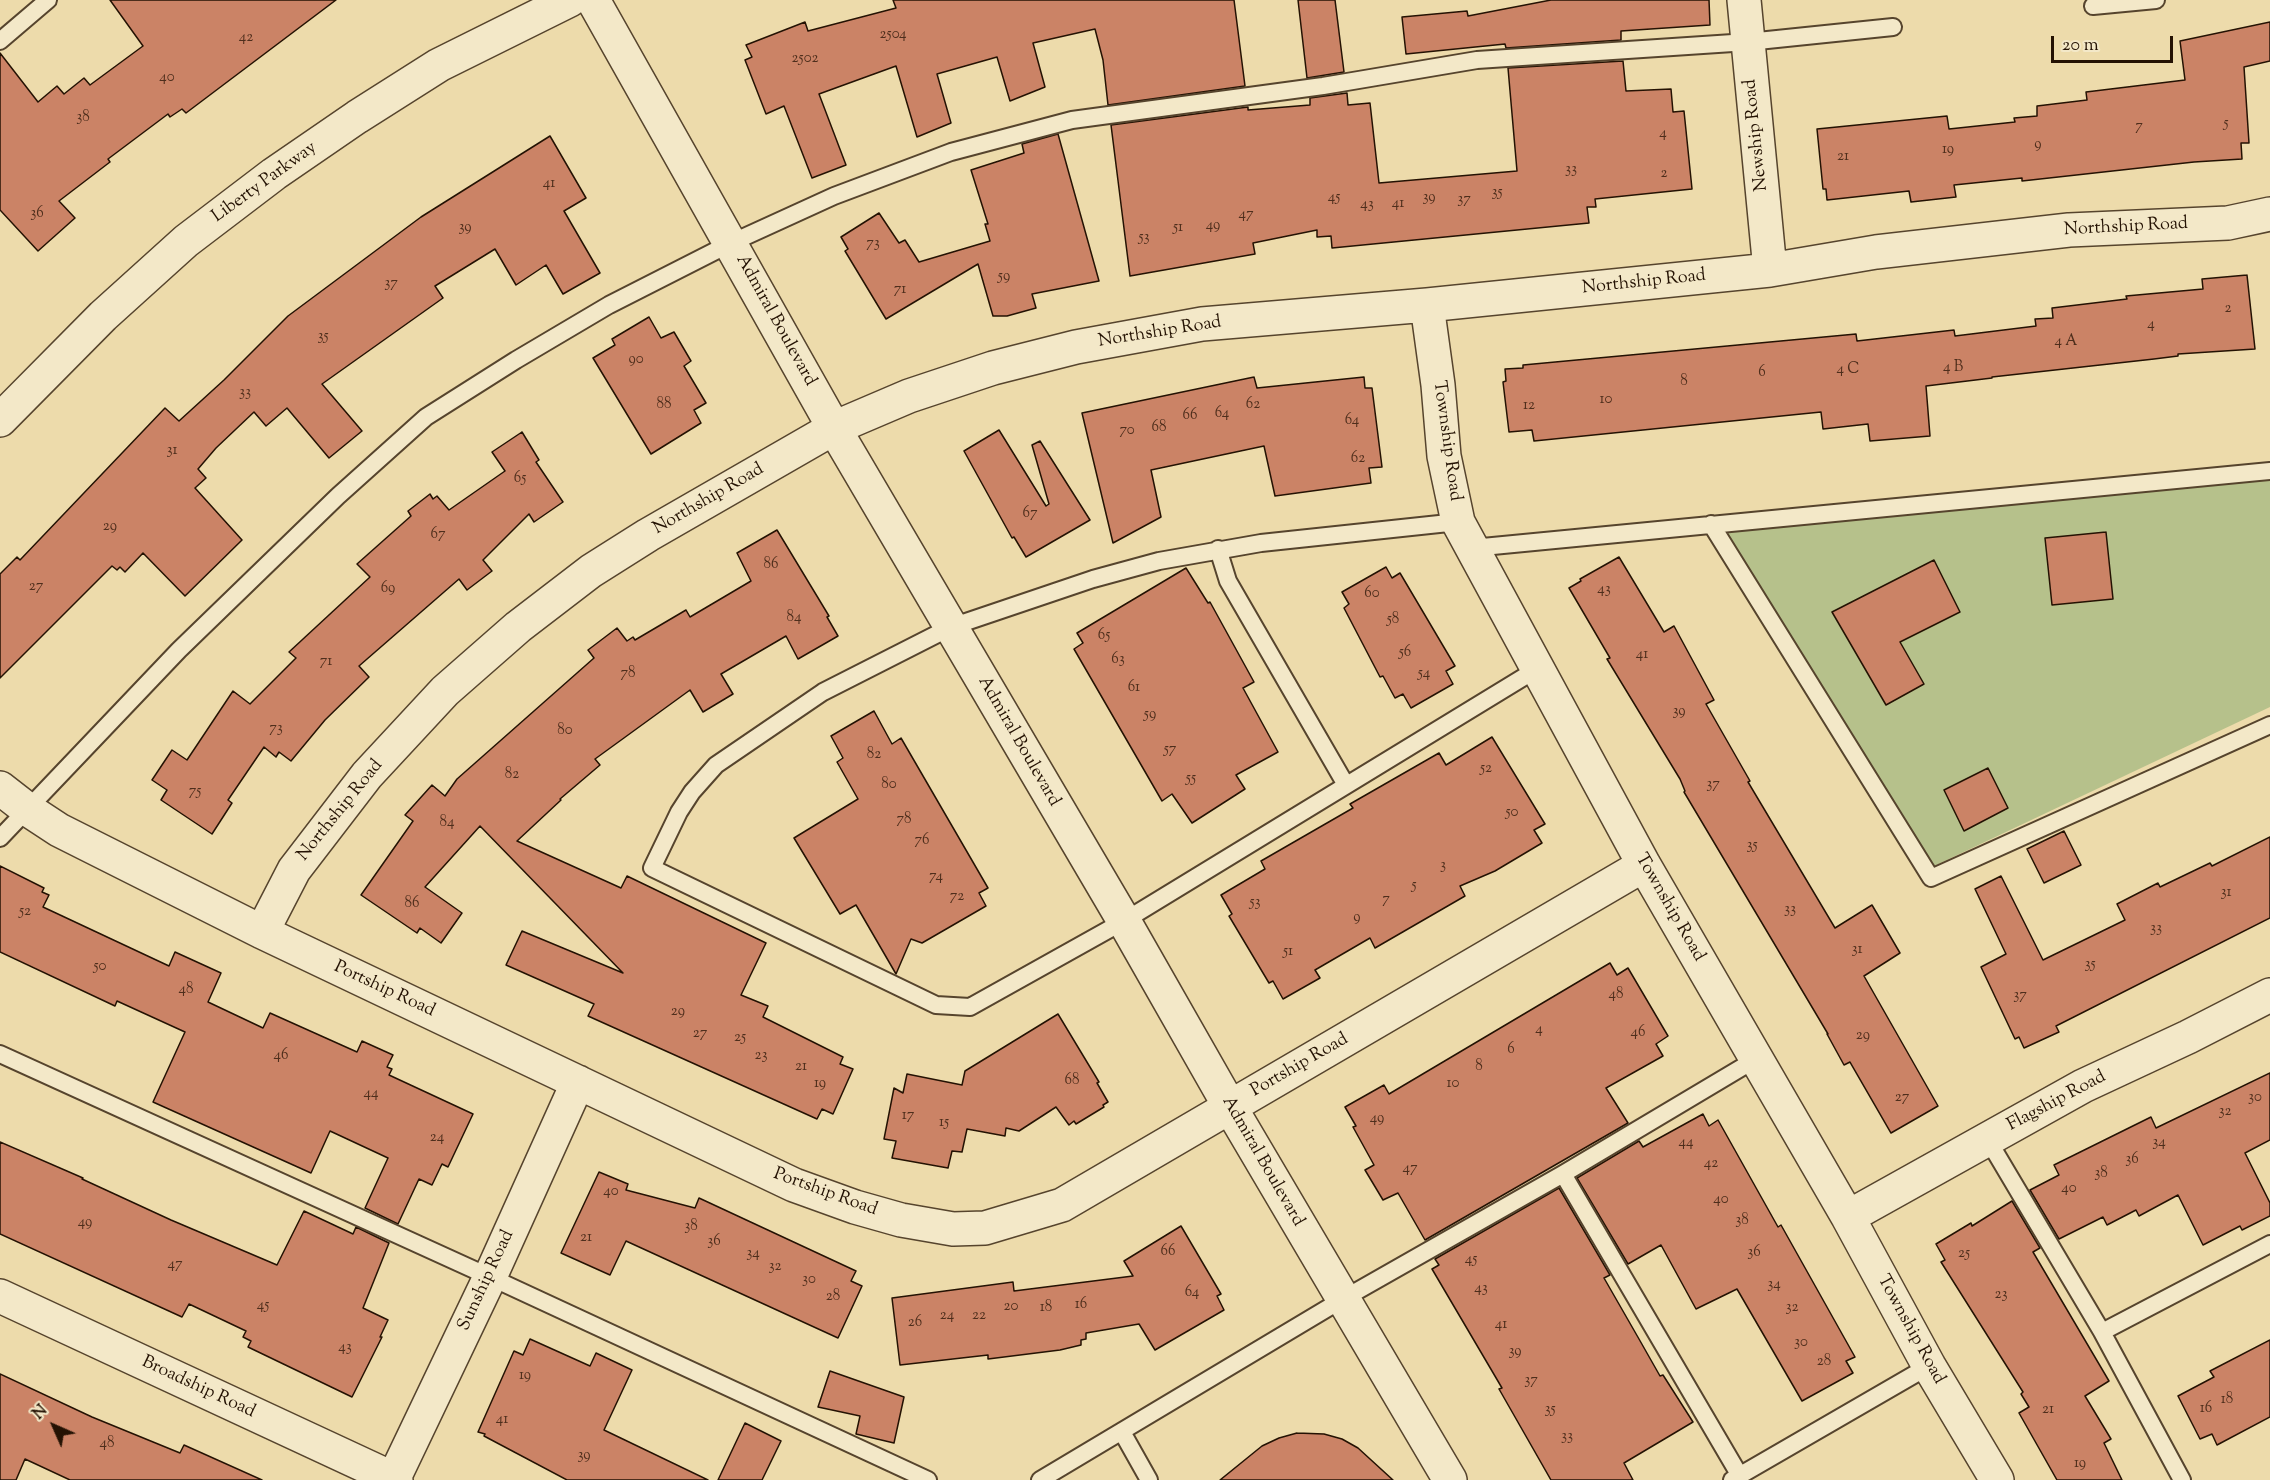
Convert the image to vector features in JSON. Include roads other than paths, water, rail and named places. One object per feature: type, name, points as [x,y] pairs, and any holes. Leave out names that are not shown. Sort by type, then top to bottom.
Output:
[{"type":"street","name":"Liberty Parkway","points":[[0,420],[103,316],[177,249],[274,174],[357,117],[439,65],[570,0]]},
{"type":"street","name":"Admiral Boulevard","points":[[593,0],[834,428],[1450,1480]]},
{"type":"street","name":"Newship Road","points":[[1744,0],[1770,270]]},
{"type":"street","name":"Northship Road","points":[[262,932],[294,870],[367,775],[445,691],[518,627],[591,571],[648,535],[834,428],[909,396],[993,368],[1076,347],[1202,324],[1427,305],[1770,270],[1876,252],[2069,230],[2228,223],[2270,214]]},
{"type":"street","name":"Township Road","points":[[1427,305],[1438,385],[1444,456],[1465,535],[1644,865],[1848,1217],[1929,1366],[1997,1480]]},
{"type":"street","name":"Portship Road","points":[[0,788],[27,810],[59,830],[262,932],[794,1185],[855,1207],[901,1220],[953,1229],[985,1228],[1062,1205],[1644,865]]},
{"type":"street","name":"Flagship Road","points":[[1848,1217],[2083,1086],[2188,1037],[2270,995]]},
{"type":"street","name":"Sunship Road","points":[[394,1480],[578,1082]]},
{"type":"street","name":"Broadship Road","points":[[0,1296],[394,1480]]},
{"type":"lane","points":[[0,41],[48,0]]},
{"type":"lane","points":[[2093,6],[2156,0]]},
{"type":"lane","points":[[0,838],[179,650],[338,496],[426,417],[609,305],[731,243],[834,196],[951,152],[1072,120],[1300,89],[1477,60],[1748,42],[1893,27]]},
{"type":"lane","points":[[1537,669],[1124,921],[970,1007],[936,1005],[652,868],[679,812],[692,792],[716,765],[823,692],[951,627],[1093,579],[1159,561],[1218,549],[1465,535],[1711,525],[2270,471]]},
{"type":"lane","points":[[1711,525],[1931,878],[2270,725]]},
{"type":"lane","points":[[1218,549],[1228,581],[1346,785]]},
{"type":"lane","points":[[0,1054],[490,1276],[928,1480]]},
{"type":"lane","points":[[1040,1480],[1343,1299],[1563,1174],[1756,1059]]},
{"type":"lane","points":[[1988,1140],[2102,1332],[2182,1480]]},
{"type":"lane","points":[[1563,1174],[1736,1478],[1929,1366]]},
{"type":"lane","points":[[2102,1332],[2270,1244]]},
{"type":"lane","points":[[1122,1432],[1149,1480]]}]
